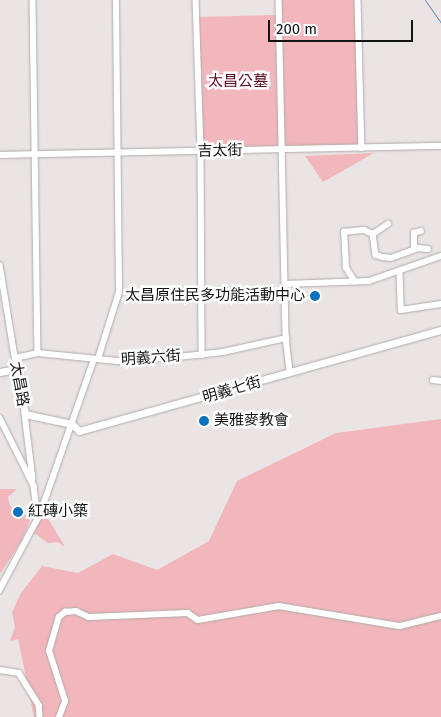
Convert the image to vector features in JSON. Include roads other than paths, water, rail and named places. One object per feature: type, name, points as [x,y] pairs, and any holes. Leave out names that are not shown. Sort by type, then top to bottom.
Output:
[{"type":"street","points":[[33,0],[38,353]]},
{"type":"street","points":[[0,590],[38,518],[119,292],[116,0]]},
{"type":"street","points":[[196,0],[201,151],[202,355]]},
{"type":"street","points":[[279,0],[286,338],[290,374]]},
{"type":"street","points":[[358,0],[362,148]]},
{"type":"street","name":"吉太街","points":[[0,155],[441,146]]},
{"type":"street","points":[[373,234],[388,224]]},
{"type":"street","points":[[354,282],[346,268],[344,232],[364,230],[373,234]]},
{"type":"street","points":[[414,250],[414,233],[421,231]]},
{"type":"street","points":[[373,234],[376,255],[391,258],[414,250],[428,249]]},
{"type":"street","points":[[285,284],[354,282],[400,273],[441,256]]},
{"type":"street","name":"太昌路","points":[[0,265],[25,414]]},
{"type":"street","points":[[400,273],[400,310],[441,304]]},
{"type":"street","name":"明義七街","points":[[25,414],[72,424],[79,431],[90,430],[441,330]]},
{"type":"street","name":"明義六街","points":[[15,358],[38,353],[96,359],[202,355],[286,338]]},
{"type":"street","points":[[0,372],[17,369]]},
{"type":"street","points":[[433,380],[441,381]]},
{"type":"street","points":[[25,414],[38,518]]},
{"type":"street","points":[[2,419],[34,486]]},
{"type":"street","points":[[59,717],[65,701],[49,651],[59,617],[65,612],[76,611],[89,617],[188,613],[198,620],[279,606],[400,626],[441,616]]},
{"type":"street","points":[[0,670],[19,673],[39,705],[40,717]]},
{"type":"waterway","points":[[425,0],[441,23]]},
{"type":"place","name":"太昌原住民多功能活動中心","points":[[315,296]]},
{"type":"place","name":"美雅麥教會","points":[[204,421]]},
{"type":"place","name":"紅磚小築","points":[[18,512]]},
{"type":"park label","name":"太昌公墓","points":[[238,82]]}]
